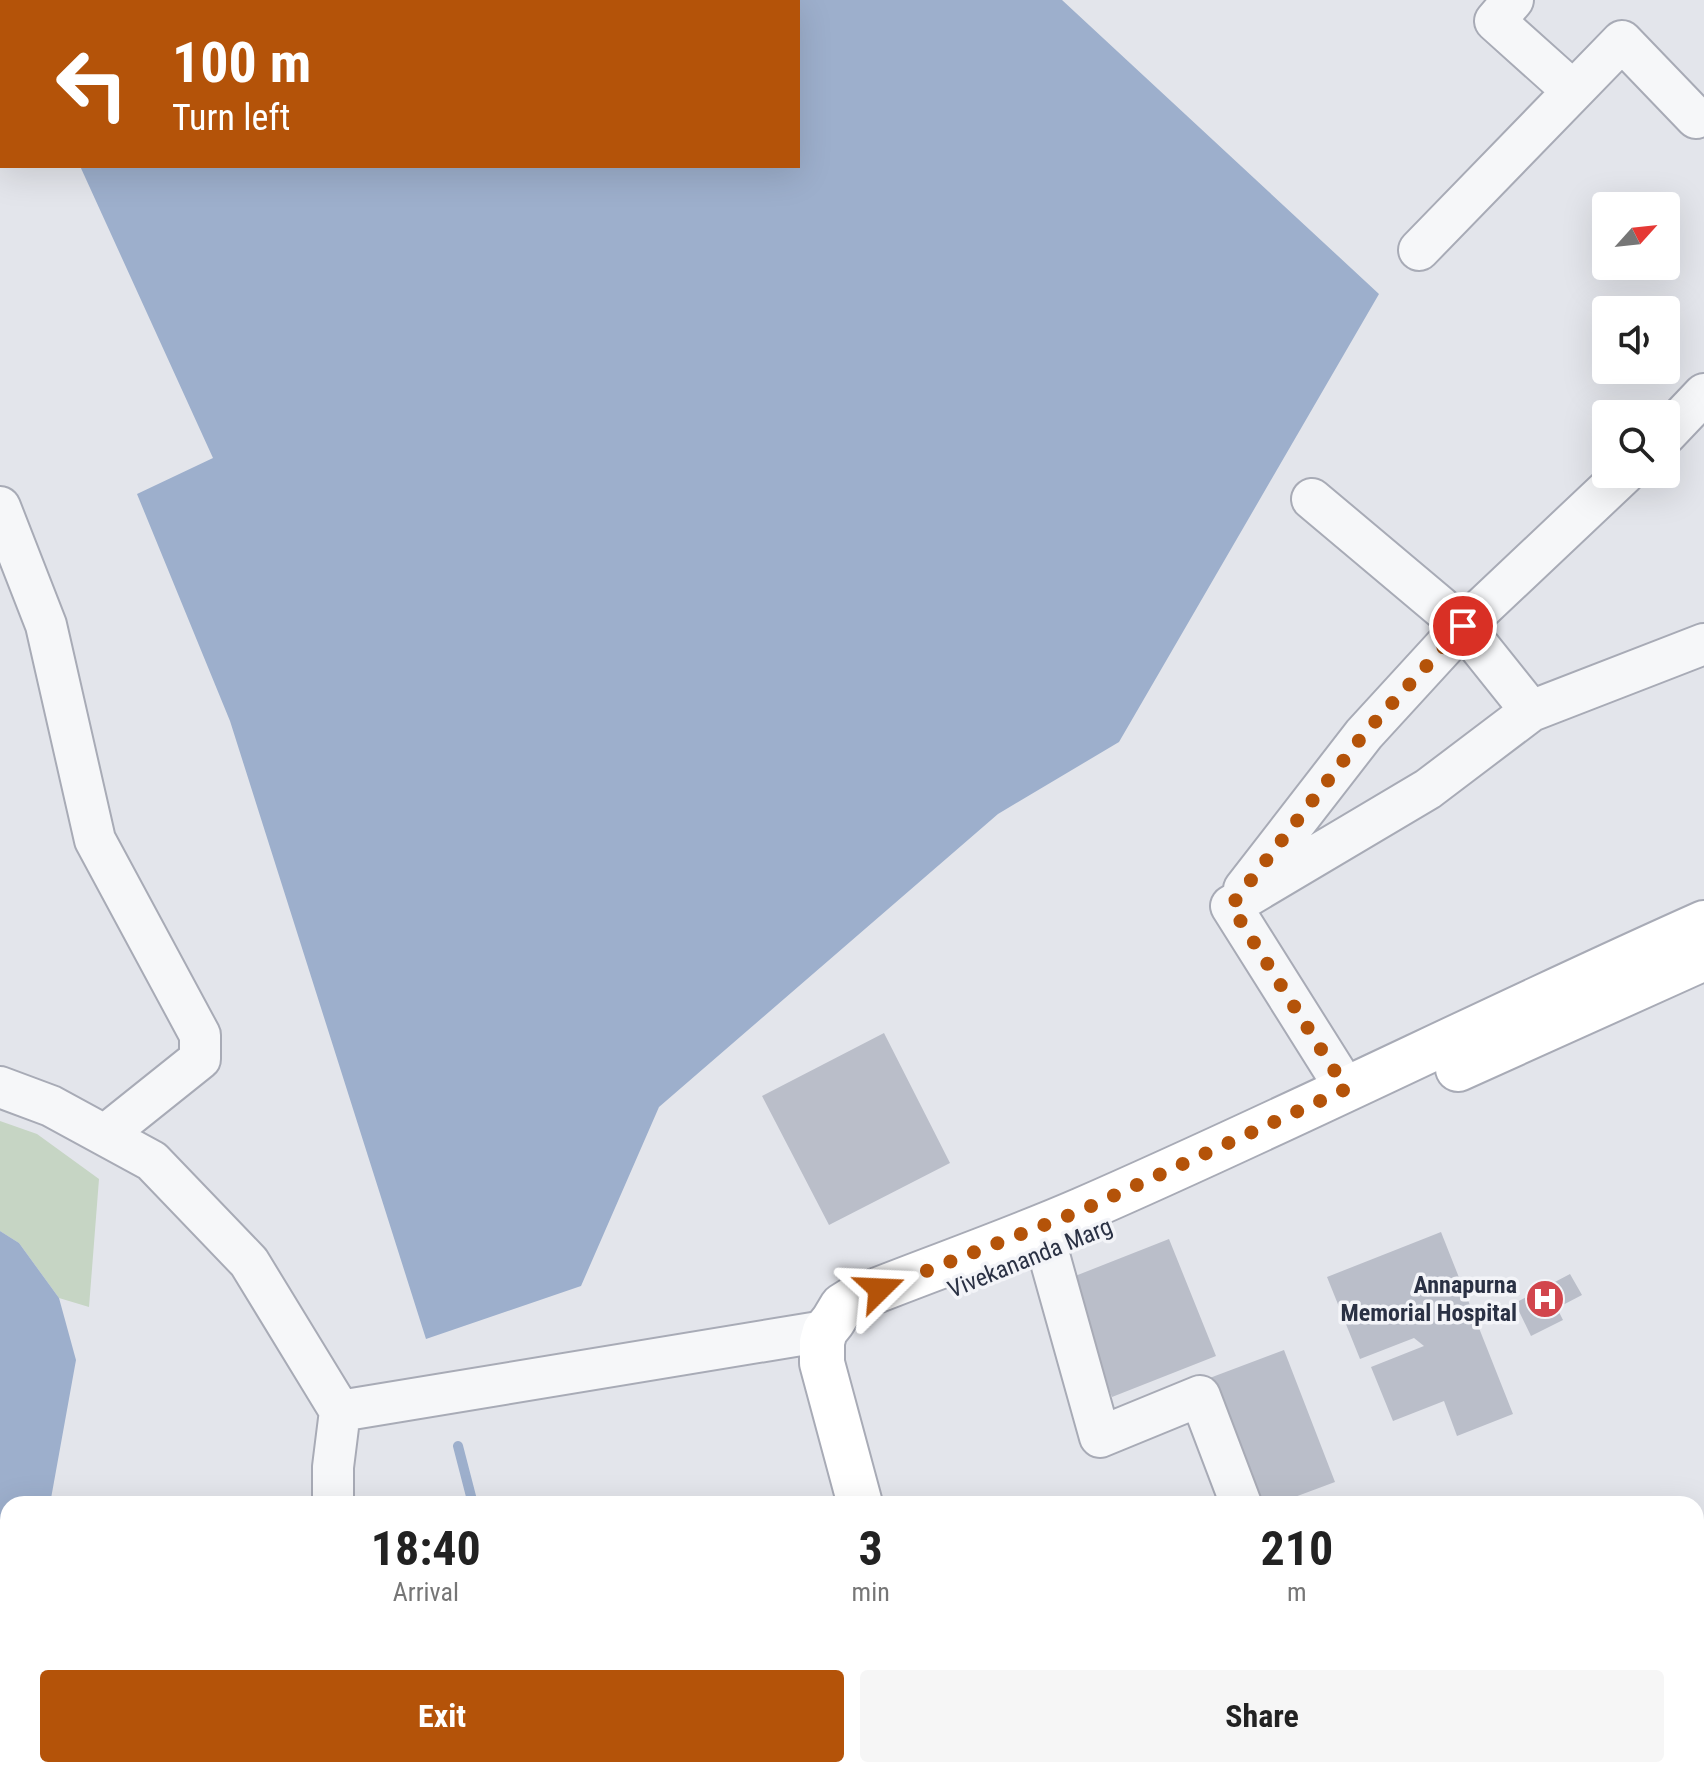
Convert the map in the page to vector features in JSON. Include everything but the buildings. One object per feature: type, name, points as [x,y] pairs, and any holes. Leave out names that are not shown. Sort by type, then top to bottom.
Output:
[{"type":"main road","name":"Vivekananda Marg","points":[[829,1326],[902,1307],[1049,1255],[1650,965],[1704,923]]},
{"type":"main road","name":"Vivekananda Marg","points":[[829,1326],[842,1306],[850,1301],[1080,1211],[1346,1089],[1650,965],[1704,958]]},
{"type":"main road","points":[[829,1326],[822,1342],[822,1363],[858,1496]]},
{"type":"street","points":[[1513,0],[1495,21],[1573,91]]},
{"type":"street","points":[[1419,250],[1622,41],[1701,118]]},
{"type":"street","points":[[1680,419],[1704,394]]},
{"type":"street","points":[[1231,906],[1364,734],[1463,626],[1609,488]]},
{"type":"street","points":[[1312,499],[1463,626],[1531,711]]},
{"type":"street","points":[[0,507],[46,625],[95,840],[200,1035],[200,1059],[105,1135]]},
{"type":"street","points":[[1231,906],[1428,789],[1531,711],[1704,644]]},
{"type":"street","points":[[1231,906],[1346,1089]]},
{"type":"street","points":[[0,1087],[51,1106],[152,1161],[249,1262],[340,1411],[333,1496]]},
{"type":"street","points":[[1049,1255],[1100,1437],[1200,1396],[1238,1496]]},
{"type":"street","points":[[340,1411],[829,1326]]},
{"type":"green space","points":[[0,1121],[37,1134],[99,1179],[89,1307],[59,1298],[19,1243],[0,1231]]},
{"type":"water","points":[[800,0],[1062,0],[1379,294],[1119,742],[998,814],[659,1107],[581,1286],[426,1339],[230,721],[137,494],[213,458],[81,168],[800,168]]},
{"type":"water","points":[[0,1231],[19,1243],[59,1298],[76,1360],[51,1496],[0,1496]]},
{"type":"waterway","points":[[458,1446],[471,1496]]},
{"type":"place","name":"Annapurna Memorial Hospital","points":[[1545,1299]]},
{"type":"route","points":[[880,1289],[1080,1211],[1346,1089],[1231,906],[1364,734],[1463,626]]}]
